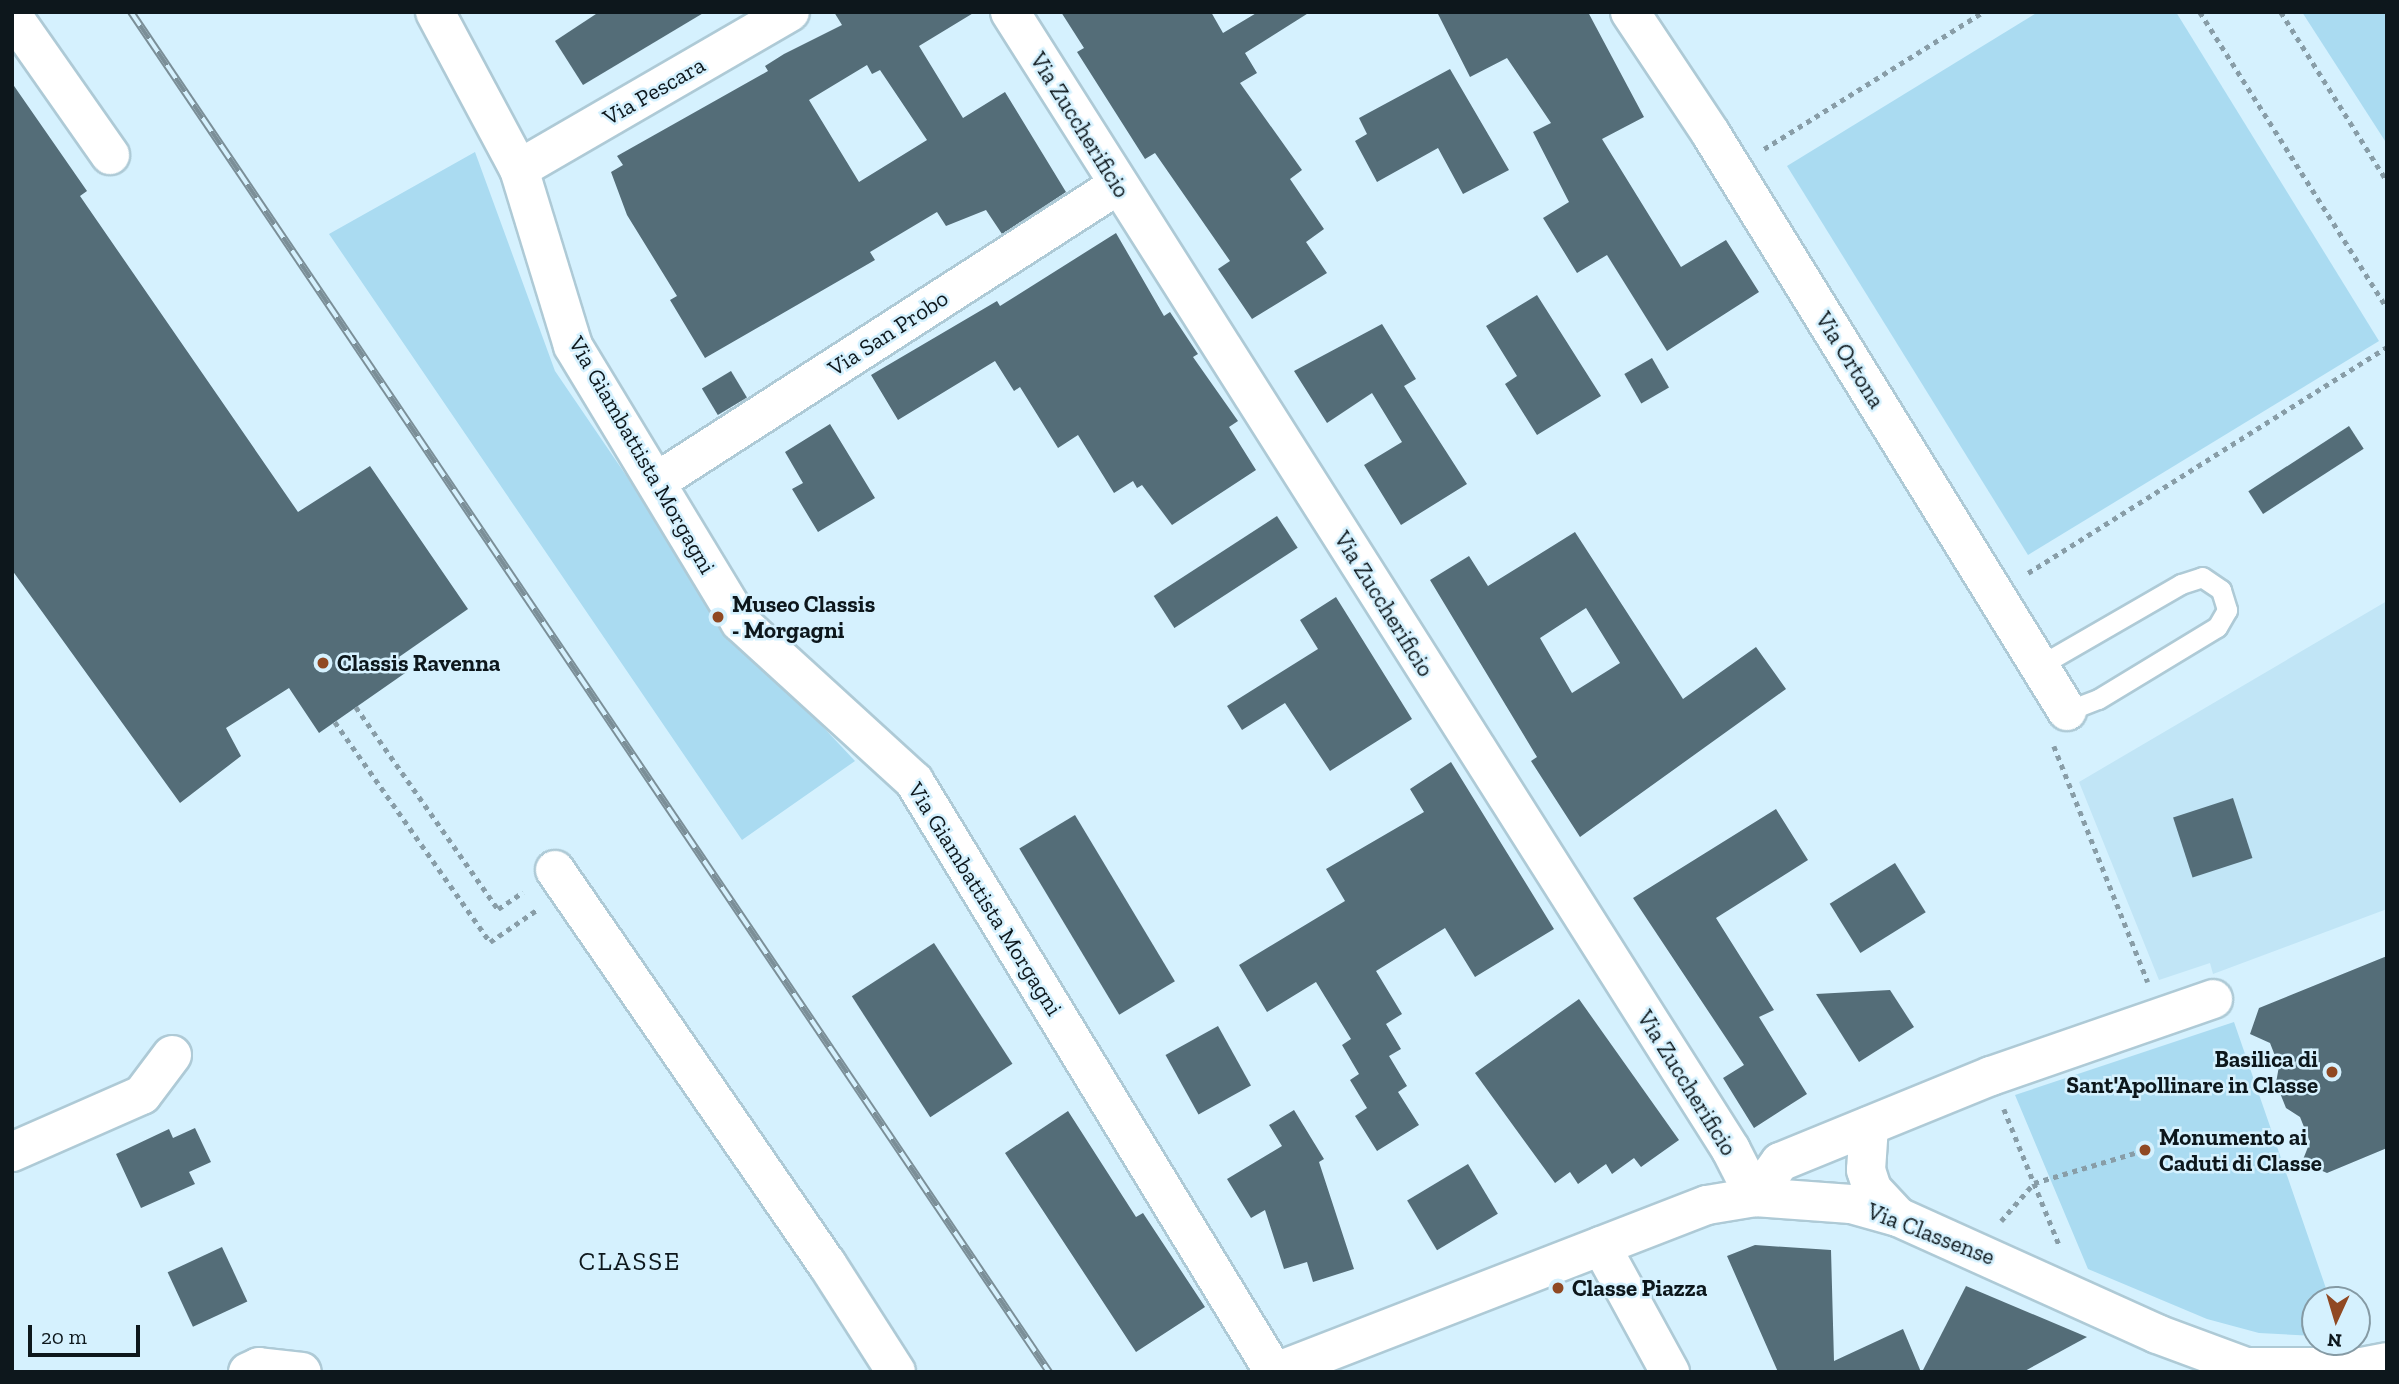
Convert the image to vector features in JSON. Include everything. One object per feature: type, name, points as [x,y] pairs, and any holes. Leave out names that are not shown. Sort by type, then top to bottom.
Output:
[{"type":"street","name":"Via Giambattista Morgagni","points":[[435,12],[519,169],[573,346],[658,481],[740,622],[914,780],[1275,1372]]},
{"type":"street","name":"Via Pescara","points":[[519,169],[790,12]]},
{"type":"street","name":"Via Zuccherificio","points":[[1010,12],[1724,1138],[1755,1197]]},
{"type":"street","name":"Via Ortona","points":[[1630,12],[1721,128],[2067,711]]},
{"type":"street","points":[[12,15],[110,155]]},
{"type":"street","name":"Via San Probo","points":[[658,481],[1118,185]]},
{"type":"street","points":[[562,879],[820,1253],[896,1372]]},
{"type":"street","points":[[1755,1197],[1780,1162],[1991,1076],[2213,999]]},
{"type":"street","points":[[12,1152],[142,1095],[172,1055]]},
{"type":"street","points":[[1869,1126],[1866,1170],[1872,1189],[1898,1217]]},
{"type":"street","name":"Via Classense","points":[[1275,1372],[1707,1205],[1755,1197],[1851,1204],[1898,1217],[2157,1334],[2246,1367],[2361,1367],[2387,1362]]},
{"type":"street","points":[[1601,1246],[1670,1372]]},
{"type":"street","points":[[248,1372],[259,1367],[302,1372]]},
{"type":"lane","points":[[2039,666],[2180,584],[2202,577],[2221,590],[2227,610],[2217,627],[2098,699],[2067,711]]},
{"type":"path","points":[[1764,149],[1983,12]]},
{"type":"path","points":[[2200,12],[2387,308]]},
{"type":"path","points":[[2281,12],[2387,181]]},
{"type":"path","points":[[2028,573],[2387,347]]},
{"type":"path","points":[[356,707],[498,909],[562,879]]},
{"type":"path","points":[[2067,711],[2053,744],[2152,992]]},
{"type":"path","points":[[335,722],[490,943],[562,879]]},
{"type":"path","points":[[1991,1076],[2080,1297]]},
{"type":"path","points":[[1997,1231],[2007,1210],[2034,1182],[2145,1150]]},
{"type":"shaded area","points":[[2038,12],[2176,12],[2379,341],[2028,555],[1787,166]]},
{"type":"shaded area","points":[[2302,12],[2387,12],[2387,144]]},
{"type":"shaded area","points":[[475,152],[555,371],[730,628],[855,761],[742,840],[329,234]]},
{"type":"shaded area","points":[[2387,601],[2387,909],[2213,974],[2210,963],[2159,980],[2079,782]]},
{"type":"shaded area","points":[[2234,1022],[2325,1286],[2301,1286],[2301,1335],[2259,1333],[2207,1319],[2088,1269],[2015,1095]]},
{"type":"building","points":[[599,12],[705,12],[583,85],[555,41]]},
{"type":"building","points":[[834,12],[975,12],[919,46],[963,118],[1005,92],[1066,192],[1002,234],[986,210],[946,226],[937,212],[870,252],[875,260],[705,358],[670,300],[677,296],[627,215],[611,172],[623,165],[617,156],[768,71],[765,66],[784,54],[842,25]],"holes":[[[867,65],[872,74],[880,70],[927,140],[859,182],[809,100]]]},
{"type":"building","points":[[1061,12],[1211,12],[1223,33],[1258,12],[1310,12],[1245,53],[1257,73],[1240,83],[1302,170],[1290,179],[1324,229],[1306,242],[1327,273],[1252,319],[1218,269],[1230,261],[1155,153],[1145,159],[1077,52],[1084,48]]},
{"type":"building","points":[[1437,12],[1588,12],[1644,117],[1602,139],[1681,267],[1726,240],[1759,292],[1667,351],[1607,255],[1577,273],[1543,218],[1569,202],[1533,132],[1551,123],[1507,58],[1470,77]]},
{"type":"building","points":[[1450,69],[1509,170],[1463,194],[1438,148],[1377,182],[1355,141],[1367,134],[1359,118]]},
{"type":"building","points":[[12,83],[87,191],[80,196],[298,512],[370,466],[468,609],[399,657],[408,671],[319,733],[289,688],[226,728],[241,756],[180,803],[12,570]]},
{"type":"building","points":[[1116,233],[1164,316],[1170,312],[1198,354],[1193,357],[1238,421],[1229,427],[1256,470],[1172,525],[1142,485],[1137,488],[1133,481],[1114,493],[1078,435],[1058,448],[1020,387],[1014,391],[995,361],[898,420],[871,375],[997,301],[1000,306]]},
{"type":"building","points":[[1537,295],[1601,396],[1537,435],[1505,384],[1517,376],[1486,326]]},
{"type":"building","points":[[1382,324],[1416,379],[1404,386],[1467,484],[1401,525],[1364,465],[1402,442],[1372,393],[1327,423],[1294,371]]},
{"type":"building","points":[[1652,358],[1669,387],[1641,403],[1624,374]]},
{"type":"building","points":[[731,371],[747,398],[718,415],[702,389]]},
{"type":"building","points":[[830,424],[875,498],[818,532],[792,489],[803,483],[785,452]]},
{"type":"building","points":[[2349,426],[2364,449],[2263,514],[2248,491]]},
{"type":"building","points":[[1277,516],[1298,548],[1174,628],[1154,596]]},
{"type":"building","points":[[1575,532],[1683,699],[1756,647],[1786,689],[1580,837],[1531,761],[1537,757],[1430,580],[1469,556],[1488,586]],"holes":[[[1586,608],[1620,663],[1572,693],[1540,638]]]},
{"type":"building","points":[[1336,597],[1412,719],[1330,771],[1285,703],[1242,730],[1227,706],[1318,649],[1300,620]]},
{"type":"building","points":[[1451,762],[1554,929],[1475,977],[1445,928],[1376,971],[1402,1014],[1386,1024],[1401,1049],[1389,1056],[1407,1086],[1398,1092],[1419,1125],[1377,1151],[1355,1116],[1367,1108],[1350,1080],[1359,1074],[1342,1045],[1351,1039],[1316,982],[1267,1012],[1239,965],[1345,901],[1326,869],[1424,812],[1410,789]]},
{"type":"building","points":[[2233,798],[2252,858],[2193,877],[2173,817]]},
{"type":"building","points":[[1776,809],[1808,860],[1716,918],[1774,1010],[1759,1017],[1807,1094],[1754,1128],[1723,1078],[1744,1065],[1633,898]]},
{"type":"building","points":[[1075,815],[1175,981],[1119,1015],[1019,848]]},
{"type":"building","points":[[1895,863],[1926,912],[1860,953],[1830,904]]},
{"type":"building","points":[[934,943],[1012,1064],[930,1117],[852,996]]},
{"type":"building","name":"Basilica di Sant'Apollinare in Classe","points":[[2387,956],[2387,1148],[2327,1173],[2302,1162],[2310,1142],[2300,1117],[2286,1108],[2276,1083],[2279,1066],[2270,1043],[2250,1034],[2259,1008]]},
{"type":"building","points":[[1890,990],[1914,1027],[1859,1062],[1816,994]]},
{"type":"building","points":[[1579,999],[1679,1140],[1641,1167],[1634,1158],[1612,1174],[1606,1164],[1578,1184],[1570,1172],[1555,1183],[1475,1073]]},
{"type":"building","points":[[1218,1026],[1251,1085],[1198,1115],[1166,1055]]},
{"type":"building","points":[[1294,1110],[1324,1159],[1319,1162],[1354,1269],[1313,1282],[1307,1262],[1284,1269],[1265,1210],[1251,1218],[1227,1179],[1282,1146],[1269,1125]]},
{"type":"building","points":[[1068,1111],[1136,1217],[1143,1213],[1205,1307],[1136,1352],[1005,1153]]},
{"type":"building","points":[[195,1128],[211,1162],[189,1172],[195,1184],[141,1208],[116,1154],[169,1129],[173,1138]]},
{"type":"building","points":[[1468,1164],[1498,1214],[1437,1250],[1407,1201]]},
{"type":"building","points":[[1755,1245],[1831,1250],[1834,1361],[1903,1329],[1921,1372],[1778,1372],[1727,1256]]},
{"type":"building","points":[[222,1247],[247,1301],[193,1327],[168,1272]]},
{"type":"building","points":[[1966,1286],[2087,1337],[2023,1372],[1922,1372]]},
{"type":"railway","points":[[131,12],[1049,1372]]},
{"type":"place","name":"Museo Classis - Morgagni","points":[[718,617]]},
{"type":"place","name":"Classis Ravenna","points":[[323,663]]},
{"type":"place","name":"Basilica di Sant'Apollinare in Classe","points":[[2332,1072]]},
{"type":"place","name":"Monumento ai Caduti di Classe","points":[[2145,1150]]},
{"type":"place","name":"Classe Piazza","points":[[1558,1288]]},
{"type":"district","name":"CLASSE","points":[[630,1262]]}]
